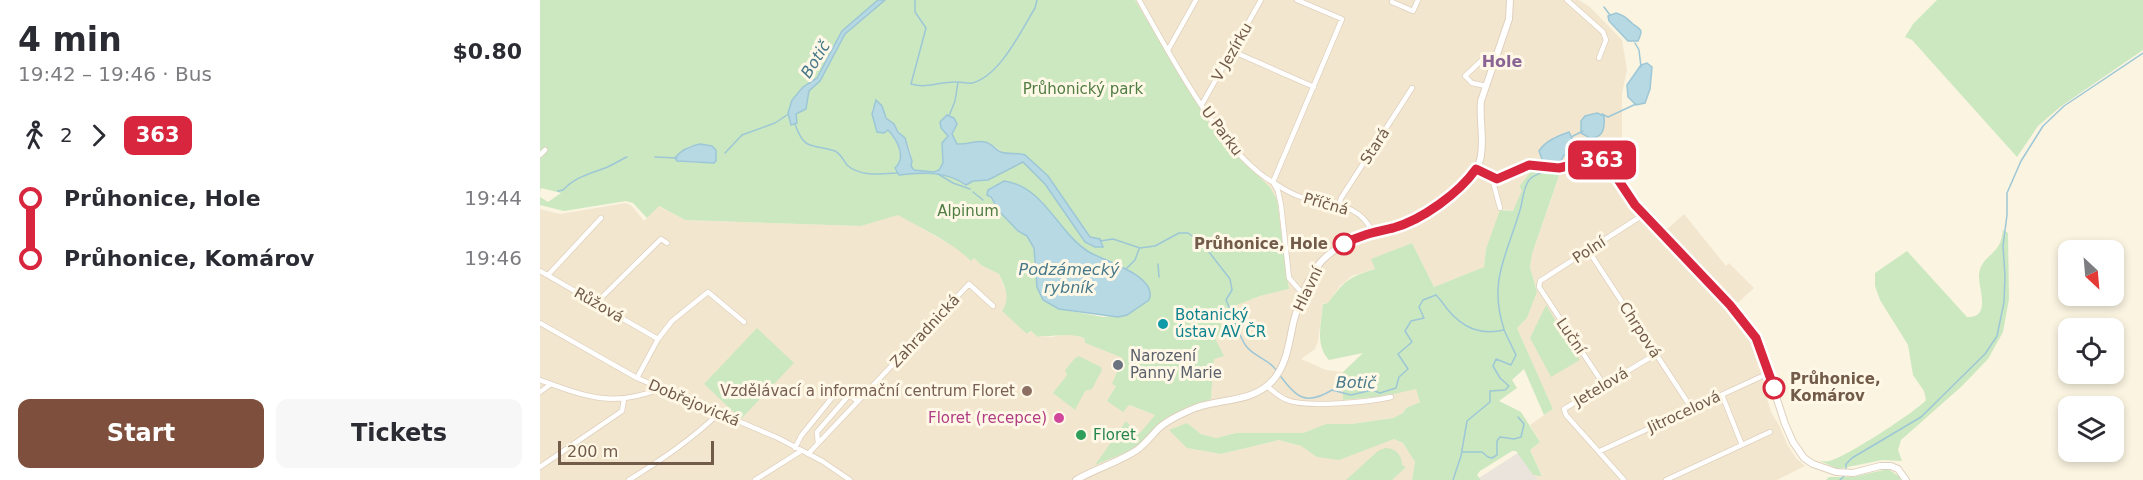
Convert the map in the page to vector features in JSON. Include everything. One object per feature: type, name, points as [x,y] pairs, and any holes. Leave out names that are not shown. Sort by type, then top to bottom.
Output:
[{"type":"street","name":"U Parku","points":[[1139,0],[1202,104],[1234,149],[1255,170],[1273,182]]},
{"type":"street","points":[[1168,50],[1196,0]]},
{"type":"street","name":"V Jezírku","points":[[1202,104],[1262,0]]},
{"type":"street","points":[[1297,0],[1342,19],[1273,182],[1280,199],[1289,278],[1303,294]]},
{"type":"street","points":[[1392,2],[1413,11],[1418,0]]},
{"type":"street","points":[[1567,0],[1602,32],[1606,40],[1599,58]]},
{"type":"street","points":[[1512,1],[1509,19],[1481,101],[1482,145],[1476,169],[1492,178],[1500,178],[1529,165],[1562,168],[1600,160],[1612,169],[1628,196],[1643,215],[1730,305],[1751,332],[1762,350],[1793,441],[1804,458],[1813,464],[1836,472],[1853,473],[1880,465],[1891,466],[1898,469],[1906,480]]},
{"type":"street","points":[[1233,51],[1314,87]]},
{"type":"street","points":[[1483,59],[1465,76],[1472,83],[1486,86]]},
{"type":"street","name":"Stará","points":[[1339,205],[1341,198],[1412,88]]},
{"type":"street","points":[[540,155],[545,150]]},
{"type":"street","name":"Hlavní","points":[[1267,386],[1282,368],[1303,294],[1324,259],[1344,244],[1372,232],[1408,222],[1429,211],[1467,180],[1476,169]]},
{"type":"street","points":[[1492,178],[1500,208]]},
{"type":"street","name":"Příčná","points":[[1273,182],[1295,195],[1347,207],[1365,219],[1372,232]]},
{"type":"street","name":"Polní","points":[[1539,287],[1540,281],[1643,215]]},
{"type":"street","points":[[548,275],[601,219]]},
{"type":"street","points":[[596,303],[660,239],[667,243]]},
{"type":"street","name":"Chrpová","points":[[1588,250],[1692,409]]},
{"type":"street","name":"Růžová","points":[[540,271],[658,339]]},
{"type":"street","name":"Zahradnická","points":[[808,454],[969,284],[993,306]]},
{"type":"street","name":"Luční","points":[[1539,287],[1604,385]]},
{"type":"street","points":[[637,378],[658,339],[672,321],[708,292],[744,322]]},
{"type":"street","name":"Dobřejovická","points":[[540,323],[637,378],[778,438],[850,480]]},
{"type":"street","name":"Jetelová","points":[[1624,480],[1564,410],[1656,354]]},
{"type":"street","name":"Jitrocelová","points":[[1600,451],[1769,373]]},
{"type":"street","points":[[540,380],[572,392],[603,398],[624,399],[658,388]]},
{"type":"street","points":[[540,392],[551,384]]},
{"type":"street","points":[[1076,480],[1137,449],[1161,426],[1179,416],[1209,404],[1249,396],[1267,386],[1289,401],[1310,403],[1335,403],[1391,397]]},
{"type":"street","points":[[795,448],[801,436],[839,389],[842,388],[858,401]]},
{"type":"street","name":"Zahradnická","points":[[818,443],[817,432],[850,394]]},
{"type":"street","points":[[1722,395],[1742,445]]},
{"type":"street","points":[[540,467],[622,411],[624,399]]},
{"type":"street","points":[[629,480],[666,458],[702,430],[718,414]]},
{"type":"street","points":[[1666,480],[1770,432]]},
{"type":"street","points":[[755,480],[801,451]]},
{"type":"shaded area","points":[[1135,0],[1579,0],[1590,7],[1622,40],[1627,70],[1622,94],[1622,141],[1610,161],[1631,195],[1664,232],[1684,214],[1726,266],[1729,263],[1754,288],[1729,311],[1743,326],[1758,352],[1772,414],[1788,446],[1805,466],[1777,480],[1538,480],[1533,475],[1542,475],[1530,450],[1540,442],[1530,425],[1553,409],[1517,328],[1527,318],[1537,292],[1530,267],[1532,254],[1560,174],[1533,170],[1519,188],[1523,190],[1513,211],[1502,209],[1486,249],[1484,267],[1434,287],[1412,243],[1372,259],[1375,269],[1352,276],[1339,287],[1328,303],[1323,303],[1315,349],[1301,359],[1326,370],[1343,372],[1344,400],[1385,396],[1416,388],[1420,402],[1406,408],[1403,413],[1393,418],[1351,424],[1326,424],[1303,433],[1236,433],[1216,438],[1201,434],[1187,423],[1187,448],[1221,454],[1279,440],[1301,446],[1317,457],[1394,439],[1403,443],[1415,462],[1412,480],[540,480],[540,209],[560,214],[626,203],[632,206],[644,221],[658,206],[685,220],[861,226],[898,214],[956,247],[971,260],[974,258],[981,265],[999,274],[1008,297],[1006,306],[1028,334],[1031,331],[1039,338],[1039,336],[1052,337],[1070,333],[1084,338],[1085,343],[1124,358],[1113,383],[1116,386],[1107,401],[1128,405],[1155,415],[1146,439],[1159,423],[1187,408],[1211,399],[1214,359],[1219,347],[1215,337],[1220,326],[1219,318],[1229,314],[1232,307],[1260,296],[1289,289],[1277,200],[1270,187],[1218,138]]},
{"type":"shaded area","points":[[1518,453],[1538,480],[1481,480],[1479,478]]},
{"type":"green space","name":"Průhonický park","points":[[540,0],[1135,0],[1218,138],[1270,187],[1277,200],[1289,289],[1260,296],[1232,307],[1229,314],[1220,318],[1222,332],[1215,338],[1224,356],[1214,359],[1211,399],[1174,414],[1159,423],[1146,439],[1129,451],[1095,465],[1126,421],[1136,432],[1140,433],[1155,415],[1129,405],[1123,412],[1107,401],[1116,386],[1112,384],[1123,358],[1085,343],[1084,338],[1078,336],[1039,336],[1039,338],[1031,331],[1027,334],[1002,311],[1007,297],[999,274],[981,265],[974,258],[971,261],[946,242],[898,215],[861,226],[685,220],[659,206],[647,218],[633,203],[626,201],[564,211],[540,205],[540,197],[548,202],[561,193],[541,188],[540,192]],"holes":[[[882,106],[887,118],[908,146],[911,152],[911,166],[914,170],[898,173],[895,169],[900,159],[899,149],[887,130],[877,132],[872,109]],[[954,129],[952,134],[956,144],[988,142],[1004,153],[1021,153],[1029,158],[1048,176],[1092,239],[1085,242],[1045,184],[1023,162],[988,180],[966,184],[941,174],[939,170],[943,163],[942,143],[948,136],[944,132]],[[700,144],[712,146],[714,163],[679,162],[680,152],[690,146]],[[1010,182],[1044,205],[1085,250],[1138,276],[1146,283],[1150,291],[1149,300],[1127,315],[1103,317],[1059,309],[1035,268],[1034,248],[1027,236],[1018,231],[989,196],[999,183]]]},
{"type":"green space","points":[[1937,0],[2143,0],[2143,50],[2060,107],[2038,126],[2017,157],[1912,40],[1905,37],[1913,24]]},
{"type":"green space","points":[[1532,170],[1560,173],[1532,254],[1530,267],[1537,292],[1527,318],[1517,328],[1553,409],[1544,415],[1524,369],[1512,380],[1517,388],[1499,401],[1521,412],[1540,442],[1530,450],[1542,476],[1533,475],[1516,451],[1512,451],[1480,471],[1477,475],[1481,480],[1412,480],[1415,462],[1403,443],[1394,439],[1339,460],[1317,457],[1301,446],[1279,440],[1221,454],[1187,448],[1169,430],[1187,423],[1201,434],[1216,438],[1236,433],[1303,433],[1326,424],[1351,424],[1393,418],[1403,413],[1406,408],[1420,402],[1416,389],[1385,396],[1343,400],[1343,372],[1363,353],[1329,360],[1320,341],[1323,304],[1328,303],[1348,281],[1375,269],[1371,259],[1412,243],[1434,287],[1484,267],[1486,249],[1500,210],[1513,211],[1522,190],[1519,187]]},
{"type":"green space","points":[[2003,230],[2008,233],[2009,299],[2003,332],[1988,359],[1962,386],[1901,440],[1898,450],[1902,461],[1882,460],[1838,469],[1820,461],[1837,458],[1863,444],[1895,424],[1926,400],[1924,391],[1913,375],[1908,345],[1880,300],[1875,286],[1875,273],[1907,251],[1967,317],[1975,316],[1982,308],[1980,270],[1998,246]]},
{"type":"green space","points":[[1546,305],[1580,360],[1551,377],[1530,338]]},
{"type":"green space","points":[[757,328],[794,363],[741,419],[704,384]]},
{"type":"green space","points":[[1079,356],[1101,367],[1102,370],[1092,389],[1085,391],[1075,410],[1053,393],[1067,375],[1065,370]]},
{"type":"green space","points":[[1385,448],[1398,453],[1402,465],[1406,467],[1392,480],[1346,480],[1378,451]]},
{"type":"green space","points":[[1888,469],[1901,480],[1826,480],[1829,477],[1853,477]]},
{"type":"water","points":[[878,0],[885,0],[845,34],[820,81],[809,91],[806,109],[796,114],[797,123],[791,125],[788,113],[792,100],[803,87],[817,78],[842,31]]},
{"type":"water","points":[[1616,13],[1624,16],[1640,29],[1638,41],[1628,41],[1609,21],[1608,16]]},
{"type":"water","points":[[1647,63],[1652,67],[1650,89],[1645,103],[1636,105],[1628,97],[1627,85],[1641,65]]},
{"type":"water","points":[[876,100],[882,106],[886,118],[905,138],[912,161],[911,166],[914,170],[934,172],[939,170],[943,163],[942,143],[948,136],[941,128],[940,122],[947,115],[954,118],[957,124],[952,134],[957,144],[985,142],[1001,152],[1025,155],[1048,176],[1090,237],[1100,239],[1103,247],[1095,247],[1085,242],[1045,184],[1023,162],[988,180],[973,181],[966,185],[959,180],[942,175],[916,173],[899,175],[895,168],[899,164],[900,154],[895,139],[888,130],[884,133],[877,132],[872,114]]},
{"type":"water","points":[[1597,113],[1604,116],[1604,128],[1601,134],[1590,138],[1581,133],[1581,121],[1585,116]]},
{"type":"water","points":[[1569,132],[1574,142],[1584,150],[1581,154],[1564,155],[1557,166],[1543,162],[1539,151],[1542,147],[1552,139]]},
{"type":"water","points":[[700,144],[712,146],[716,150],[714,163],[677,161],[675,158],[686,149]]},
{"type":"water","name":"Podzámecký rybník","points":[[1004,181],[1030,192],[1068,234],[1089,252],[1138,277],[1150,291],[1149,300],[1127,315],[1118,317],[1059,309],[1043,300],[1037,287],[1034,248],[1027,236],[1018,231],[987,195],[988,190]]},
{"type":"waterway","name":"Botič","points":[[915,0],[915,12],[926,28],[911,84],[923,86],[958,82],[955,101],[949,116]]},
{"type":"waterway","name":"Botič","points":[[958,82],[972,83],[992,72],[1009,52],[1035,8],[1037,0]]},
{"type":"waterway","points":[[1604,7],[1610,15]]},
{"type":"waterway","points":[[1635,43],[1639,50],[1641,67]]},
{"type":"waterway","points":[[1846,470],[1846,464],[1852,458],[1921,417],[1985,354],[1997,336],[2004,302],[2003,246],[2007,193],[2021,161],[2043,126],[2064,106],[2143,53]]},
{"type":"waterway","points":[[1602,114],[1608,117],[1636,104]]},
{"type":"waterway","points":[[725,153],[742,135],[775,123],[787,115]]},
{"type":"waterway","name":"Botič","points":[[795,124],[806,143],[835,151],[852,169],[871,174],[897,173]]},
{"type":"waterway","points":[[1571,137],[1583,131]]},
{"type":"waterway","points":[[558,191],[563,190],[577,179],[627,157]]},
{"type":"waterway","points":[[655,157],[677,158]]},
{"type":"waterway","points":[[1504,329],[1498,296],[1501,268],[1526,186],[1532,177],[1545,169]]},
{"type":"waterway","name":"Botič","points":[[938,174],[970,189]]},
{"type":"waterway","name":"Botič","points":[[973,192],[983,200]]},
{"type":"waterway","name":"Botič","points":[[1100,241],[1113,239],[1140,248],[1155,246],[1179,233],[1188,233],[1202,243],[1230,279],[1232,290],[1226,300],[1243,341],[1249,350],[1276,370]]},
{"type":"waterway","name":"Botič","points":[[1126,269],[1135,260],[1139,249]]},
{"type":"waterway","points":[[1158,264],[1159,277]]},
{"type":"waterway","name":"Botič","points":[[1279,374],[1296,394],[1308,398],[1315,398],[1332,390],[1351,395],[1372,390],[1380,393],[1396,388],[1399,377],[1408,369],[1398,354],[1412,342],[1405,331],[1411,321],[1424,318],[1419,307],[1423,300],[1436,295],[1454,317],[1467,326],[1488,332],[1504,330],[1516,355],[1511,365],[1496,359],[1493,366],[1500,378],[1509,386],[1505,390],[1490,391],[1490,402],[1467,421],[1461,456],[1453,480]]},
{"type":"waterway","points":[[1463,452],[1482,452],[1492,458],[1497,455],[1497,441],[1500,437],[1514,439],[1521,437],[1524,424],[1518,417]]},
{"type":"waterway","points":[[1840,480],[1845,475]]},
{"type":"bus line","name":"363","points":[[1344,244],[1367,233],[1393,228],[1429,211],[1467,180],[1476,169],[1497,179],[1529,165],[1562,168],[1596,159],[1602,160],[1612,169],[1628,196],[1643,215],[1730,305],[1756,338],[1774,388]]},
{"type":"place","name":"Průhonice, Hole","points":[[1344,244]]},
{"type":"place","name":"Botanický ústav AV ČR","points":[[1163,324]]},
{"type":"place","name":"Narození Panny Marie","points":[[1118,365]]},
{"type":"place","name":"Průhonice, Komárov","points":[[1774,388]]},
{"type":"place","name":"Vzdělávací a informační centrum Floret","points":[[1027,391]]},
{"type":"place","name":"Floret (recepce)","points":[[1059,418]]},
{"type":"place","name":"Floret","points":[[1081,435]]},
{"type":"district","name":"Hole","points":[[1502,61]]},
{"type":"park label","name":"Alpinum","points":[[968,211]]}]
